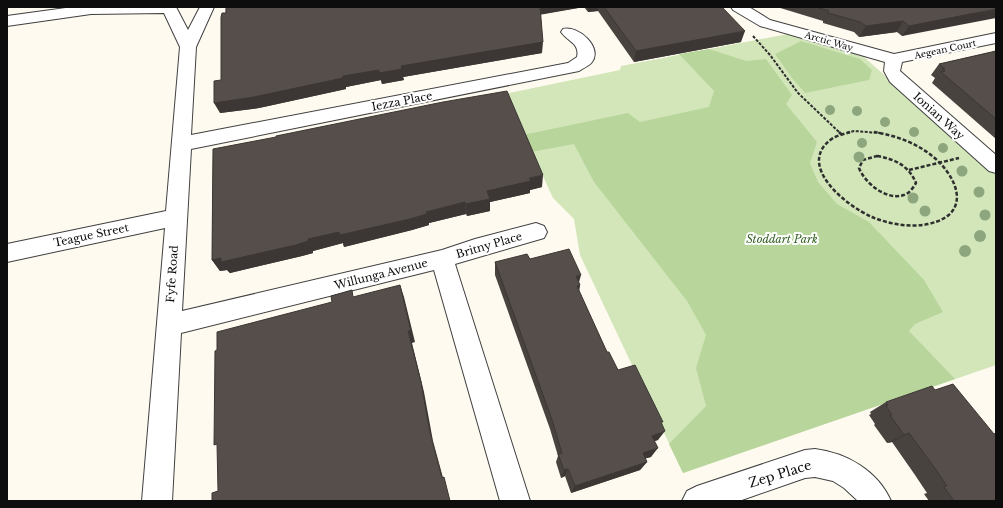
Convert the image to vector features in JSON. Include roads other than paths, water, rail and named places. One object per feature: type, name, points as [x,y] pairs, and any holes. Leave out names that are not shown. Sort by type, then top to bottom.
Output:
[{"type":"street","points":[[7,21],[96,8],[167,8],[185,11],[203,7]]},
{"type":"street","name":"Fyfe Road","points":[[157,501],[188,47],[207,7]]},
{"type":"street","name":"Arctic Way","points":[[738,7],[765,23],[894,59]]},
{"type":"street","name":"Fyfe Road","points":[[167,8],[188,47]]},
{"type":"street","name":"Iezza Place","points":[[181,144],[573,67],[585,60],[587,54],[583,43],[569,32]]},
{"type":"street","name":"Aegean Court","points":[[894,59],[996,38]]},
{"type":"street","name":"Ionian Way","points":[[894,59],[892,71],[896,78],[996,166]]},
{"type":"street","name":"Teague Street","points":[[7,253],[176,217]]},
{"type":"street","name":"Britny Place","points":[[442,259],[475,248],[536,232]]},
{"type":"street","name":"Willunga Avenue","points":[[169,325],[442,259],[515,501]]},
{"type":"street","name":"Zep Place","points":[[697,501],[805,464],[816,462],[828,464],[852,476],[864,485],[876,501]]},
{"type":"park label","name":"Stoddart Park","points":[[782,239]]}]
